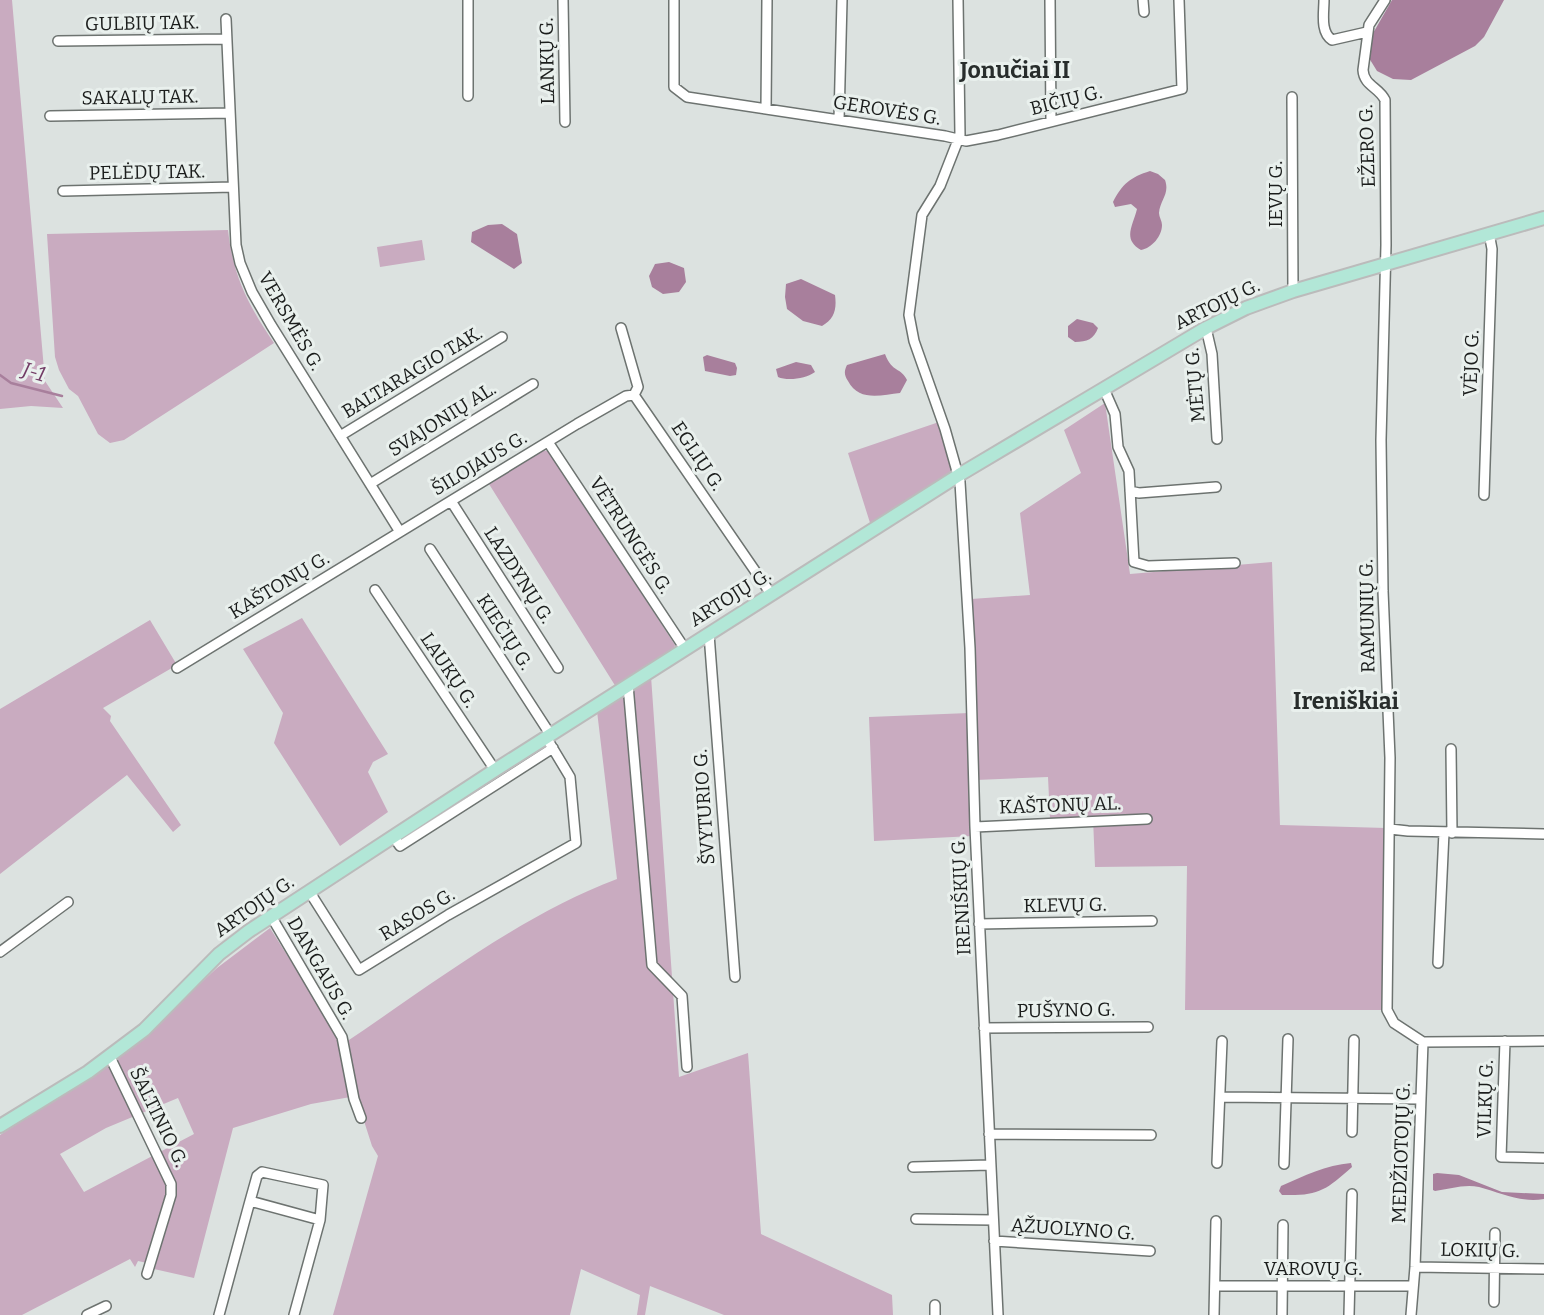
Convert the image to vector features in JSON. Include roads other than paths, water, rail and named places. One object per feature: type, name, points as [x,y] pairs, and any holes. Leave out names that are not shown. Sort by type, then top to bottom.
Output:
[{"type":"main road","name":"ARTOJŲ G.","points":[[0,1126],[110,1056],[144,1030],[219,954],[271,916],[495,770],[550,740],[628,685],[959,475],[1206,328],[1246,308],[1293,291],[1544,218]]},
{"type":"street","points":[[468,0],[468,96]]},
{"type":"street","name":"LANKŲ G.","points":[[564,0],[565,122]]},
{"type":"street","name":"GEROVĖS G.","points":[[674,0],[674,87],[687,97],[958,140],[940,186],[922,215],[909,315],[914,341],[959,475]]},
{"type":"street","points":[[766,109],[767,0]]},
{"type":"street","points":[[839,120],[842,0]]},
{"type":"street","points":[[958,0],[958,140]]},
{"type":"street","points":[[1050,0],[1051,121]]},
{"type":"street","points":[[1143,0],[1144,12]]},
{"type":"street","name":"BIČIŲ G.","points":[[958,140],[998,135],[1182,89],[1179,0]]},
{"type":"street","points":[[1324,0],[1325,33],[1332,40],[1367,32]]},
{"type":"street","name":"EŽERO G.","points":[[1385,0],[1367,32],[1363,76],[1385,100],[1385,264]]},
{"type":"street","name":"VERSMĖS G.","points":[[226,19],[236,244],[240,263],[252,292],[400,532]]},
{"type":"street","name":"GULBIŲ TAK.","points":[[58,41],[226,39]]},
{"type":"street","name":"IEVŲ G.","points":[[1292,97],[1293,291]]},
{"type":"street","name":"SAKALŲ TAK.","points":[[50,116],[230,113]]},
{"type":"street","name":"PELĖDŲ TAK.","points":[[63,191],[233,187]]},
{"type":"street","name":"VĖJO G.","points":[[1484,495],[1492,249],[1489,233]]},
{"type":"street","name":"RAMUNIŲ G.","points":[[1385,264],[1381,440],[1391,829],[1388,839],[1387,1010],[1394,1023],[1423,1042]]},
{"type":"street","name":"EGLIŲ G.","points":[[621,328],[638,387],[635,395],[771,594]]},
{"type":"street","name":"MĖTŲ G.","points":[[1206,328],[1212,354],[1217,439]]},
{"type":"street","name":"BALTARAGIO TAK.","points":[[340,436],[502,337]]},
{"type":"street","name":"SVAJONIŲ AL.","points":[[370,484],[533,384]]},
{"type":"street","points":[[1104,389],[1115,414],[1118,447],[1129,471],[1134,562],[1148,566],[1235,562]]},
{"type":"street","name":"ŠILOJAUS G.","points":[[400,532],[577,424],[626,396],[635,395]]},
{"type":"street","name":"VĖTRUNGĖS G.","points":[[548,442],[685,649]]},
{"type":"street","name":"IRENIŠKIŲ G.","points":[[959,475],[970,648],[979,924],[998,1315]]},
{"type":"street","points":[[1130,491],[1139,493],[1216,487]]},
{"type":"street","name":"LAZDYNŲ G.","points":[[451,501],[558,668]]},
{"type":"street","name":"KAŠTONŲ G.","points":[[177,668],[400,532]]},
{"type":"street","name":"KIEČIŲ G.","points":[[430,549],[550,740],[570,777],[576,843]]},
{"type":"street","name":"LAUKŲ G.","points":[[375,590],[495,770]]},
{"type":"street","name":"ŠVYTURIO G.","points":[[709,634],[735,978]]},
{"type":"street","points":[[628,685],[652,965],[682,996],[687,1067]]},
{"type":"street","points":[[393,836],[400,846],[550,740]]},
{"type":"street","points":[[1438,963],[1451,749]]},
{"type":"street","name":"KAŠTONŲ AL.","points":[[975,827],[1147,819]]},
{"type":"street","points":[[1391,829],[1448,833],[1544,834]]},
{"type":"street","name":"RASOS G.","points":[[309,891],[359,970],[576,843]]},
{"type":"street","points":[[0,952],[68,902]]},
{"type":"street","name":"DANGAUS G.","points":[[271,916],[342,1037],[354,1099],[361,1118]]},
{"type":"street","name":"KLEVŲ G.","points":[[979,924],[1152,921]]},
{"type":"street","name":"PUŠYNO G.","points":[[984,1028],[1148,1027]]},
{"type":"street","points":[[1284,1164],[1288,1039]]},
{"type":"street","points":[[1217,1163],[1222,1041]]},
{"type":"street","points":[[1352,1132],[1354,1041]]},
{"type":"street","name":"VILKŲ G.","points":[[1505,1041],[1501,1157],[1544,1158]]},
{"type":"street","points":[[1423,1042],[1544,1041]]},
{"type":"street","name":"MEDŽIOTOJŲ G.","points":[[1411,1315],[1423,1042]]},
{"type":"street","name":"ŠALTINIO G.","points":[[110,1056],[171,1184],[171,1195],[147,1274]]},
{"type":"street","points":[[1220,1097],[1420,1100]]},
{"type":"street","points":[[989,1134],[1151,1135]]},
{"type":"street","points":[[913,1167],[990,1165]]},
{"type":"street","points":[[219,1315],[257,1176],[262,1172],[323,1185],[320,1220],[294,1315]]},
{"type":"street","points":[[1349,1315],[1352,1194]]},
{"type":"street","points":[[250,1201],[320,1220]]},
{"type":"street","points":[[916,1219],[993,1220]]},
{"type":"street","points":[[1214,1315],[1216,1222]]},
{"type":"street","points":[[1282,1315],[1283,1225]]},
{"type":"street","points":[[1494,1302],[1495,1233]]},
{"type":"street","name":"ĄŽUOLYNO G.","points":[[995,1241],[1150,1251]]},
{"type":"street","name":"LOKIŲ G.","points":[[1415,1267],[1544,1269]]},
{"type":"street","name":"VAROVŲ G.","points":[[1215,1286],[1412,1286]]},
{"type":"street","points":[[87,1315],[106,1306]]},
{"type":"waterway","name":"J-1","points":[[0,375],[11,383],[62,396]]},
{"type":"district","name":"Jonučiai II","points":[[1015,70]]},
{"type":"district","name":"Ireniškiai","points":[[1346,701]]}]
